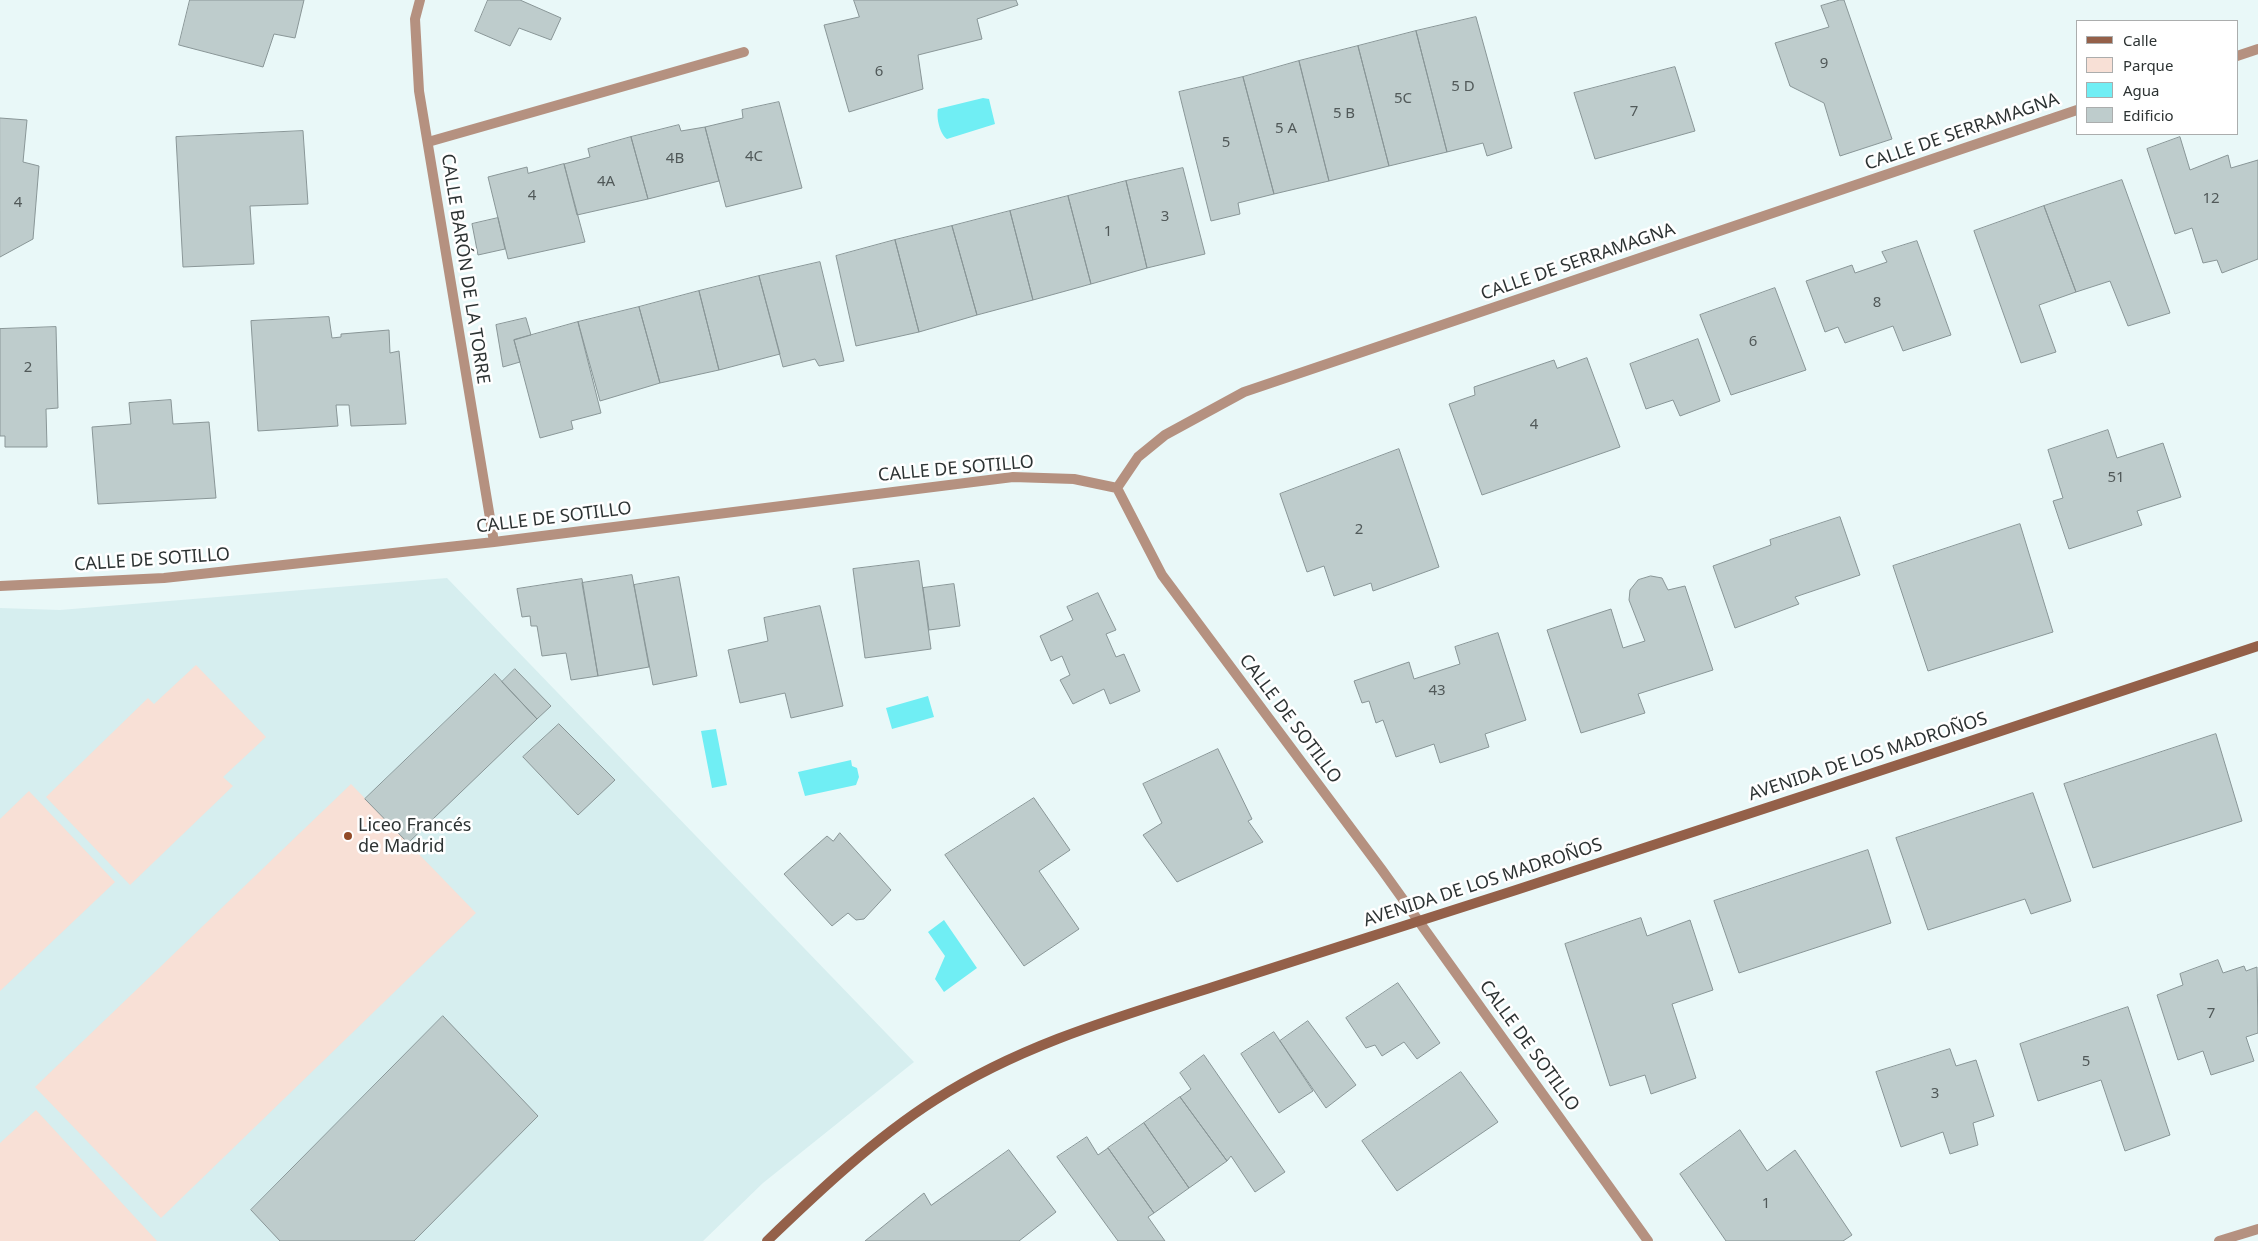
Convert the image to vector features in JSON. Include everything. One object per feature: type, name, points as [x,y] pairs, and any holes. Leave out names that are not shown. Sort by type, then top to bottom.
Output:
[{"type":"street","name":"CALLE BARÓN DE LA TORRE","points":[[420,0],[415,19],[419,91],[494,542]]},
{"type":"street","points":[[2238,56],[2258,49]]},
{"type":"street","points":[[428,142],[744,52]]},
{"type":"street","name":"CALLE DE SERRAMAGNA","points":[[1117,488],[1138,457],[1165,435],[1244,392],[2076,110]]},
{"type":"street","name":"CALLE DE SOTILLO","points":[[0,586],[164,578],[494,542],[1013,477],[1074,478],[1117,488],[1162,575],[1420,922],[1648,1241]]},
{"type":"street","name":"AVENIDA DE LOS MADROÑOS","points":[[768,1240],[818,1193],[876,1144],[934,1100],[996,1065],[1053,1040],[1108,1020],[1420,922],[2258,646]]},
{"type":"street","points":[[2219,1241],[2258,1229]]},
{"type":"shaded area","name":"Liceo Francés de Madrid","points":[[447,578],[914,1062],[763,1183],[703,1241],[0,1241],[0,608],[60,610]]},
{"type":"green space","points":[[196,665],[266,737],[223,777],[233,786],[130,885],[46,797],[148,698],[154,704]]},
{"type":"green space","points":[[351,784],[476,913],[161,1218],[35,1087]]},
{"type":"green space","points":[[29,791],[115,882],[0,991],[0,819]]},
{"type":"green space","points":[[36,1110],[157,1241],[0,1241],[0,1143]]},
{"type":"water","points":[[983,98],[989,99],[995,124],[947,139],[939,126],[938,109]]},
{"type":"water","points":[[928,696],[934,717],[892,729],[886,708]]},
{"type":"water","points":[[716,729],[727,785],[712,788],[701,731]]},
{"type":"water","points":[[851,760],[852,766],[857,768],[859,777],[856,785],[805,796],[798,772]]},
{"type":"water","points":[[944,920],[977,968],[944,992],[935,979],[945,956],[928,932]]},
{"type":"building","points":[[190,0],[304,0],[295,38],[274,34],[263,67],[179,45]]},
{"type":"building","points":[[488,0],[520,0],[561,18],[551,40],[519,28],[510,46],[475,31]]},
{"type":"building","points":[[854,0],[1016,0],[1018,5],[977,19],[982,39],[918,55],[923,89],[849,112],[824,25],[859,17]]},
{"type":"building","points":[[1844,0],[1892,139],[1840,156],[1824,103],[1790,86],[1775,43],[1829,27],[1821,6]]},
{"type":"building","points":[[1476,17],[1512,148],[1487,156],[1483,143],[1447,152],[1416,31]]},
{"type":"building","points":[[1416,31],[1447,152],[1389,166],[1358,46]]},
{"type":"building","points":[[1358,46],[1389,166],[1329,181],[1299,61]]},
{"type":"building","points":[[1299,61],[1329,181],[1274,194],[1243,77]]},
{"type":"building","points":[[1675,67],[1695,131],[1595,159],[1574,93]]},
{"type":"building","points":[[1243,77],[1274,194],[1238,203],[1240,214],[1211,221],[1179,92]]},
{"type":"building","points":[[779,102],[802,188],[726,207],[705,127],[743,118],[742,110]]},
{"type":"building","points":[[0,118],[27,120],[23,162],[39,166],[33,239],[0,257]]},
{"type":"building","points":[[679,125],[681,131],[705,127],[719,181],[648,199],[631,137]]},
{"type":"building","points":[[303,131],[308,204],[250,206],[254,264],[183,267],[176,137]]},
{"type":"building","points":[[631,137],[648,199],[577,215],[564,164],[590,157],[588,149]]},
{"type":"building","points":[[2180,137],[2190,170],[2228,155],[2231,168],[2258,160],[2258,259],[2222,273],[2217,260],[2203,263],[2192,228],[2175,234],[2147,149]]},
{"type":"building","points":[[564,164],[585,242],[508,259],[488,177],[527,167],[528,173]]},
{"type":"building","points":[[1183,168],[1205,254],[1147,268],[1126,181]]},
{"type":"building","points":[[2122,180],[2170,313],[2128,326],[2110,281],[2076,292],[2044,206]]},
{"type":"building","points":[[1126,181],[1147,268],[1091,284],[1068,196]]},
{"type":"building","points":[[1068,196],[1091,284],[1033,300],[1010,211]]},
{"type":"building","points":[[2044,206],[2076,292],[2039,305],[2056,352],[2021,363],[1974,231]]},
{"type":"building","points":[[1010,211],[1033,300],[977,315],[952,226]]},
{"type":"building","points":[[498,218],[505,249],[478,255],[472,224]]},
{"type":"building","points":[[952,226],[977,315],[919,332],[895,240]]},
{"type":"building","points":[[895,240],[919,332],[856,346],[836,256]]},
{"type":"building","points":[[1917,241],[1951,335],[1903,351],[1893,326],[1845,343],[1838,327],[1825,332],[1806,281],[1852,265],[1855,273],[1887,262],[1882,252]]},
{"type":"building","points":[[820,262],[844,361],[819,366],[815,359],[783,367],[759,276]]},
{"type":"building","points":[[759,276],[780,354],[719,370],[699,291]]},
{"type":"building","points":[[1775,288],[1806,370],[1731,395],[1700,315]]},
{"type":"building","points":[[699,291],[719,370],[660,383],[639,307]]},
{"type":"building","points":[[639,307],[660,383],[600,401],[578,322]]},
{"type":"building","points":[[329,317],[332,338],[341,337],[341,334],[389,330],[390,353],[399,351],[406,424],[351,426],[349,405],[336,405],[338,426],[258,431],[251,321]]},
{"type":"building","points":[[526,318],[531,335],[514,340],[520,362],[503,367],[496,325]]},
{"type":"building","points":[[578,322],[601,413],[571,421],[573,429],[540,438],[514,340]]},
{"type":"building","points":[[56,327],[58,408],[46,409],[47,447],[5,447],[5,436],[0,436],[0,329]]},
{"type":"building","points":[[1698,339],[1720,401],[1680,416],[1673,400],[1646,409],[1630,364]]},
{"type":"building","points":[[1587,358],[1620,447],[1482,495],[1449,404],[1475,395],[1474,387],[1554,360],[1557,368]]},
{"type":"building","points":[[171,400],[173,424],[209,422],[216,498],[98,504],[92,427],[131,424],[129,403]]},
{"type":"building","points":[[2108,430],[2117,458],[2163,443],[2181,497],[2137,511],[2142,525],[2069,549],[2053,501],[2063,498],[2048,450]]},
{"type":"building","points":[[1399,449],[1439,567],[1373,591],[1371,583],[1334,596],[1324,566],[1307,572],[1280,494]]},
{"type":"building","points":[[1840,517],[1860,575],[1795,597],[1799,604],[1735,628],[1713,566],[1771,545],[1770,540]]},
{"type":"building","points":[[2020,524],[2053,632],[1928,671],[1893,566]]},
{"type":"building","points":[[919,561],[931,649],[865,658],[853,569]]},
{"type":"building","points":[[632,575],[649,667],[598,676],[582,583]]},
{"type":"building","points":[[1651,576],[1662,578],[1668,590],[1685,586],[1713,670],[1638,694],[1645,713],[1581,733],[1547,630],[1611,609],[1623,648],[1645,641],[1629,600],[1630,590],[1638,580]]},
{"type":"building","points":[[679,577],[697,676],[653,685],[634,585]]},
{"type":"building","points":[[582,579],[598,676],[571,680],[566,653],[542,656],[537,626],[531,626],[530,616],[522,617],[517,589]]},
{"type":"building","points":[[954,584],[960,626],[929,630],[923,588]]},
{"type":"building","points":[[1098,593],[1116,630],[1106,634],[1116,657],[1124,654],[1140,691],[1110,704],[1104,689],[1073,704],[1060,680],[1070,675],[1062,656],[1051,661],[1040,636],[1073,620],[1067,607]]},
{"type":"building","points":[[820,606],[843,706],[791,718],[785,693],[740,703],[728,650],[768,641],[764,618]]},
{"type":"building","points":[[1498,633],[1526,720],[1485,734],[1489,747],[1440,763],[1434,744],[1396,757],[1383,720],[1376,723],[1369,701],[1362,703],[1354,681],[1409,662],[1414,679],[1460,664],[1455,647]]},
{"type":"building","points":[[515,669],[551,706],[537,719],[502,682]]},
{"type":"building","points":[[495,674],[537,719],[408,843],[365,799]]},
{"type":"building","points":[[559,724],[615,780],[578,815],[523,757]]},
{"type":"building","points":[[2216,734],[2242,821],[2093,868],[2064,784]]},
{"type":"building","points":[[1218,749],[1252,819],[1248,821],[1263,842],[1177,882],[1143,835],[1162,823],[1143,784]]},
{"type":"building","points":[[2033,793],[2071,901],[2031,914],[2025,899],[1928,930],[1896,838]]},
{"type":"building","points":[[1034,798],[1070,850],[1039,871],[1079,929],[1024,966],[945,855]]},
{"type":"building","points":[[840,833],[891,890],[864,919],[856,920],[848,913],[832,926],[784,874],[827,836],[833,841]]},
{"type":"building","points":[[1868,850],[1891,923],[1739,973],[1714,901]]},
{"type":"building","points":[[1641,918],[1647,936],[1690,920],[1713,990],[1672,1004],[1696,1078],[1651,1094],[1645,1075],[1610,1086],[1565,944]]},
{"type":"building","points":[[2218,960],[2223,973],[2244,966],[2246,971],[2257,967],[2258,1033],[2246,1037],[2254,1061],[2211,1075],[2203,1051],[2178,1060],[2157,995],[2183,985],[2180,974]]},
{"type":"building","points":[[1398,983],[1440,1043],[1417,1059],[1404,1042],[1382,1056],[1375,1045],[1366,1048],[1346,1018]]},
{"type":"building","points":[[2128,1007],[2170,1135],[2125,1151],[2101,1080],[2038,1101],[2020,1044]]},
{"type":"building","points":[[443,1016],[538,1116],[414,1241],[280,1241],[251,1210]]},
{"type":"building","points":[[1308,1021],[1356,1085],[1326,1108],[1280,1041]]},
{"type":"building","points":[[1274,1032],[1313,1091],[1279,1113],[1241,1054]]},
{"type":"building","points":[[1950,1049],[1956,1066],[1976,1060],[1994,1116],[1973,1123],[1978,1145],[1950,1154],[1943,1132],[1901,1147],[1876,1072]]},
{"type":"building","points":[[1204,1055],[1285,1172],[1255,1192],[1231,1156],[1227,1161],[1180,1097],[1191,1089],[1180,1073]]},
{"type":"building","points":[[1461,1072],[1498,1122],[1397,1191],[1362,1141]]},
{"type":"building","points":[[1180,1097],[1227,1161],[1189,1188],[1144,1123]]},
{"type":"building","points":[[1144,1123],[1189,1188],[1154,1213],[1108,1148]]},
{"type":"building","points":[[1740,1130],[1767,1171],[1795,1150],[1852,1235],[1843,1241],[1726,1241],[1680,1174]]},
{"type":"building","points":[[1087,1137],[1098,1155],[1108,1148],[1154,1213],[1148,1217],[1165,1241],[1118,1241],[1057,1157]]},
{"type":"building","points":[[1009,1150],[1056,1212],[1019,1241],[865,1241],[924,1193],[931,1205]]},
{"type":"place","name":"Liceo Francés de Madrid","points":[[348,836]]}]
